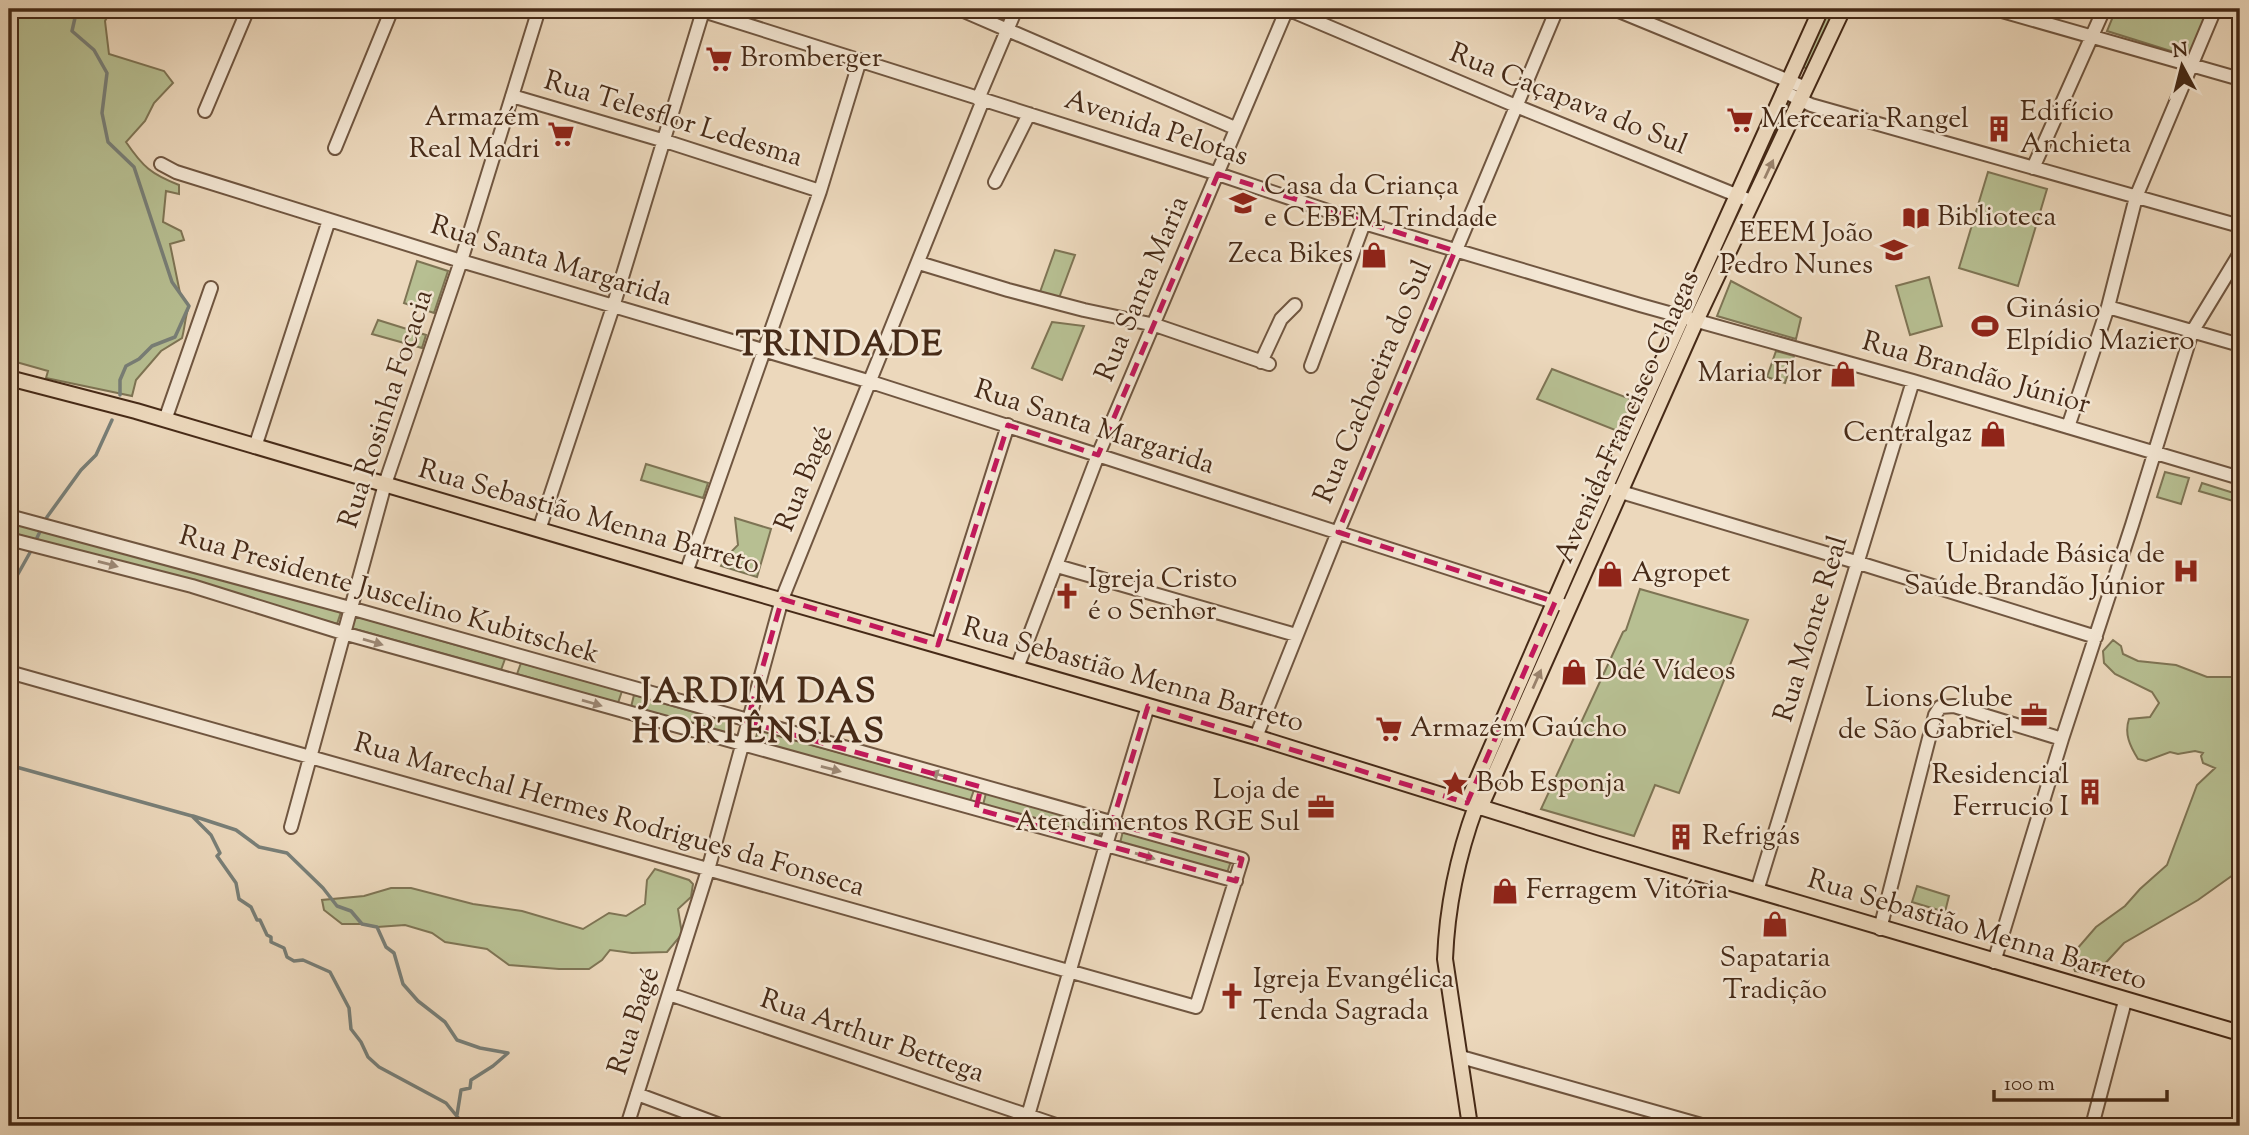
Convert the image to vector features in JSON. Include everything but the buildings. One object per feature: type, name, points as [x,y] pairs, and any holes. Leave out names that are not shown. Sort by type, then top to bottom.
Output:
[{"type":"main road","name":"Avenida Francisco Chagas","points":[[1470,1126],[1445,959],[1446,935],[1458,863],[1474,806],[1613,489],[1682,316],[1821,9]]},
{"type":"main road","name":"Avenida Francisco Chagas","points":[[1613,489],[1698,319],[1843,9]]},
{"type":"main road","name":"Rua Sebastião Menna Barreto","points":[[9,377],[1256,737],[1880,929],[2240,1033]]},
{"type":"street","points":[[205,111],[248,9]]},
{"type":"street","points":[[335,148],[392,9]]},
{"type":"street","name":"Rua Rosinha Focacia","points":[[291,827],[385,484],[461,261],[539,9]]},
{"type":"street","points":[[958,9],[1235,128]]},
{"type":"street","name":"Rua Bagé","points":[[627,1126],[685,950],[782,599],[919,263],[1016,9]]},
{"type":"street","name":"Rua Caçapava do Sul","points":[[1287,9],[1753,202]]},
{"type":"street","name":"Rua Santa Maria","points":[[1017,668],[1098,455],[1287,9]]},
{"type":"street","name":"Rua Cachoeira do Sul","points":[[1256,737],[1338,532],[1557,9]]},
{"type":"street","points":[[1614,9],[1803,94],[2033,168],[2240,226]]},
{"type":"street","points":[[1994,9],[2240,79]]},
{"type":"street","points":[[2033,168],[2104,9]]},
{"type":"street","points":[[2068,427],[2108,307],[2136,197],[2215,9]]},
{"type":"street","points":[[539,530],[665,141],[700,10]]},
{"type":"street","name":"Avenida Pelotas","points":[[700,10],[742,15],[860,60],[1364,223],[1682,316]]},
{"type":"street","points":[[686,573],[820,191],[860,60]]},
{"type":"street","name":"Rua Telesflor Ledesma","points":[[512,96],[820,191]]},
{"type":"street","points":[[995,182],[1029,114]]},
{"type":"street","name":"Rua Santa Margarida","points":[[161,164],[176,172],[461,261],[1008,425],[1562,604]]},
{"type":"street","points":[[256,447],[329,220]]},
{"type":"street","points":[[1311,366],[1364,223]]},
{"type":"street","points":[[1994,962],[2192,332],[2240,253]]},
{"type":"street","points":[[919,263],[1021,294],[1155,325],[1265,363],[1281,319],[1295,305]]},
{"type":"street","points":[[165,420],[211,288]]},
{"type":"street","points":[[2108,307],[2240,345]]},
{"type":"street","name":"Rua Brandão Júnior","points":[[1682,316],[1913,380],[2240,478]]},
{"type":"street","name":"Rua Monte Real","points":[[1757,891],[1913,380]]},
{"type":"street","points":[[938,645],[1008,425]]},
{"type":"street","points":[[1613,489],[1859,562],[2096,637]]},
{"type":"street","name":"Rua Presidente Juscelino Kubitschek","points":[[9,516],[349,608],[1242,859],[1236,881],[343,633],[192,586],[9,539]]},
{"type":"street","points":[[1056,566],[1296,635]]},
{"type":"street","points":[[508,679],[514,656]]},
{"type":"street","name":"Rua Marechal Hermes Rodrigues da Fonseca","points":[[9,672],[1196,1007],[1236,881]]},
{"type":"street","points":[[623,711],[629,688]]},
{"type":"street","points":[[1027,1121],[1148,706]]},
{"type":"street","points":[[1880,929],[1935,716],[1940,707],[1954,706],[2062,739]]},
{"type":"street","points":[[976,809],[981,787]]},
{"type":"street","name":"Rua Arthur Bettega","points":[[669,993],[1027,1121],[1059,1126]]},
{"type":"street","points":[[2092,1126],[2125,1001]]},
{"type":"street","points":[[1461,1057],[1705,1126]]},
{"type":"street","points":[[637,1094],[723,1126]]},
{"type":"highlighted area","points":[[1218,174],[1455,251],[1338,532],[1555,602],[1467,803],[1148,706],[1112,823],[1242,859],[1236,881],[976,809],[981,787],[747,722],[782,599],[938,645],[1008,425],[1098,455]]},
{"type":"green space","points":[[9,9],[112,9],[105,21],[109,54],[164,71],[173,83],[154,103],[145,121],[126,142],[148,169],[179,185],[179,194],[166,191],[163,222],[181,231],[184,240],[170,244],[180,293],[189,306],[182,338],[161,351],[136,380],[132,396],[46,378],[48,371],[9,360]]},
{"type":"green space","points":[[1829,9],[1835,9],[1808,69],[1803,67]]},
{"type":"green space","points":[[2116,9],[2208,9],[2190,57],[2107,31]]},
{"type":"green space","points":[[1788,96],[1794,99],[1754,189],[1747,186]]},
{"type":"green space","points":[[1988,172],[2047,189],[2018,286],[1959,268]]},
{"type":"green space","points":[[1055,250],[1075,255],[1059,298],[1040,292]]},
{"type":"green space","points":[[417,261],[448,271],[434,313],[404,303]]},
{"type":"green space","points":[[1929,277],[1942,326],[1910,335],[1896,286]]},
{"type":"green space","points":[[1731,281],[1801,318],[1796,339],[1717,316]]},
{"type":"green space","points":[[378,320],[426,335],[422,348],[372,334]]},
{"type":"green space","points":[[1052,322],[1084,326],[1062,380],[1032,368]]},
{"type":"green space","points":[[1776,351],[1794,356],[1785,383],[1767,377]]},
{"type":"green space","points":[[1552,369],[1633,400],[1620,432],[1537,399]]},
{"type":"green space","points":[[646,464],[708,483],[703,498],[641,480]]},
{"type":"green space","points":[[2165,472],[2189,478],[2181,504],[2157,497]]},
{"type":"green space","points":[[2202,483],[2240,495],[2240,503],[2199,491]]},
{"type":"green space","points":[[735,518],[771,529],[757,577],[721,566],[738,545]]},
{"type":"green space","points":[[9,520],[341,612],[337,624],[9,532]]},
{"type":"green space","points":[[1640,589],[1748,620],[1679,793],[1655,785],[1634,836],[1541,809],[1626,630]]},
{"type":"green space","points":[[355,616],[505,659],[501,670],[351,628]]},
{"type":"green space","points":[[2113,640],[2121,646],[2123,654],[2138,661],[2176,665],[2207,677],[2240,677],[2240,870],[2198,900],[2124,943],[2099,970],[2089,973],[2075,971],[2070,957],[2096,927],[2125,906],[2167,865],[2197,785],[2215,768],[2203,763],[2203,753],[2195,751],[2178,754],[2170,752],[2146,761],[2138,759],[2129,740],[2129,719],[2150,717],[2159,703],[2152,692],[2115,674],[2104,663],[2103,651]]},
{"type":"green space","points":[[521,663],[622,691],[618,703],[517,674]]},
{"type":"green space","points":[[634,695],[733,723],[730,735],[631,707]]},
{"type":"green space","points":[[758,730],[974,790],[970,801],[755,741]]},
{"type":"green space","points":[[986,793],[1102,826],[1099,837],[983,805]]},
{"type":"green space","points":[[1123,831],[1231,861],[1227,873],[1120,843]]},
{"type":"green space","points":[[655,869],[689,880],[693,884],[691,897],[678,909],[682,934],[667,952],[632,953],[610,950],[589,969],[509,965],[487,949],[445,942],[432,933],[405,925],[377,927],[342,924],[324,910],[322,900],[364,896],[391,888],[411,888],[473,904],[522,911],[583,929],[609,913],[626,916],[645,904],[647,880]]},
{"type":"green space","points":[[1917,886],[1949,896],[1945,912],[1912,902]]},
{"type":"waterway","points":[[77,9],[72,31],[94,50],[107,73],[102,113],[108,142],[134,167],[172,282],[189,306],[175,337],[152,346],[139,359],[126,366],[120,380],[120,395]]},
{"type":"waterway","points":[[35,542],[47,517],[81,470],[96,455],[112,420]]},
{"type":"waterway","points":[[9,590],[32,549]]},
{"type":"waterway","points":[[9,765],[192,816],[211,835],[220,853],[217,856],[236,883],[239,899],[251,907],[257,920],[260,920],[267,935],[271,937],[271,942],[284,948],[287,957],[294,961],[303,960],[330,972],[349,1008],[351,1029],[368,1057],[379,1067],[446,1103],[465,1126]]},
{"type":"waterway","points":[[193,816],[236,830],[259,847],[287,853],[323,888],[337,906],[351,911],[362,924],[377,927],[386,947],[394,953],[403,984],[418,1001],[445,1022],[457,1040],[508,1053],[471,1080],[470,1088],[461,1090],[457,1115]]},
{"type":"place","name":"Bromberger","points":[[719,59]]},
{"type":"place","name":"Mercearia Rangel","points":[[1740,120]]},
{"type":"place","name":"Edifício Anchieta","points":[[1999,129]]},
{"type":"place","name":"Armazém Real Madri","points":[[561,134]]},
{"type":"place","name":"Casa da Criança e CEBEM Trindade","points":[[1243,203]]},
{"type":"place","name":"Biblioteca","points":[[1916,218]]},
{"type":"place","name":"EEEM João Pedro Nunes","points":[[1894,250]]},
{"type":"place","name":"Zeca Bikes","points":[[1374,255]]},
{"type":"place","name":"Ginásio Elpídio Maziero","points":[[1985,326]]},
{"type":"place","name":"Maria Flor","points":[[1843,374]]},
{"type":"place","name":"Centralgaz","points":[[1993,434]]},
{"type":"place","name":"Unidade Básica de Saúde Brandão Júnior","points":[[2186,571]]},
{"type":"place","name":"Agropet","points":[[1610,574]]},
{"type":"place","name":"Igreja Cristo é o Senhor","points":[[1067,596]]},
{"type":"place","name":"Ddé Vídeos","points":[[1574,672]]},
{"type":"place","name":"Lions Clube de São Gabriel","points":[[2034,715]]},
{"type":"place","name":"Armazém Gaúcho","points":[[1389,729]]},
{"type":"place","name":"Bob Esponja","points":[[1455,784]]},
{"type":"place","name":"Residencial Ferrucio I","points":[[2090,792]]},
{"type":"place","name":"Loja de Atendimentos RGE Sul","points":[[1321,807]]},
{"type":"place","name":"Refrigás","points":[[1681,837]]},
{"type":"place","name":"Ferragem Vitória","points":[[1505,891]]},
{"type":"place","name":"Sapataria Tradição","points":[[1775,924]]},
{"type":"place","name":"Igreja Evangélica Tenda Sagrada","points":[[1232,996]]},
{"type":"district","name":"TRINDADE","points":[[840,346]]},
{"type":"district","name":"JARDIM DAS HORTÊNSIAS","points":[[759,713]]}]
